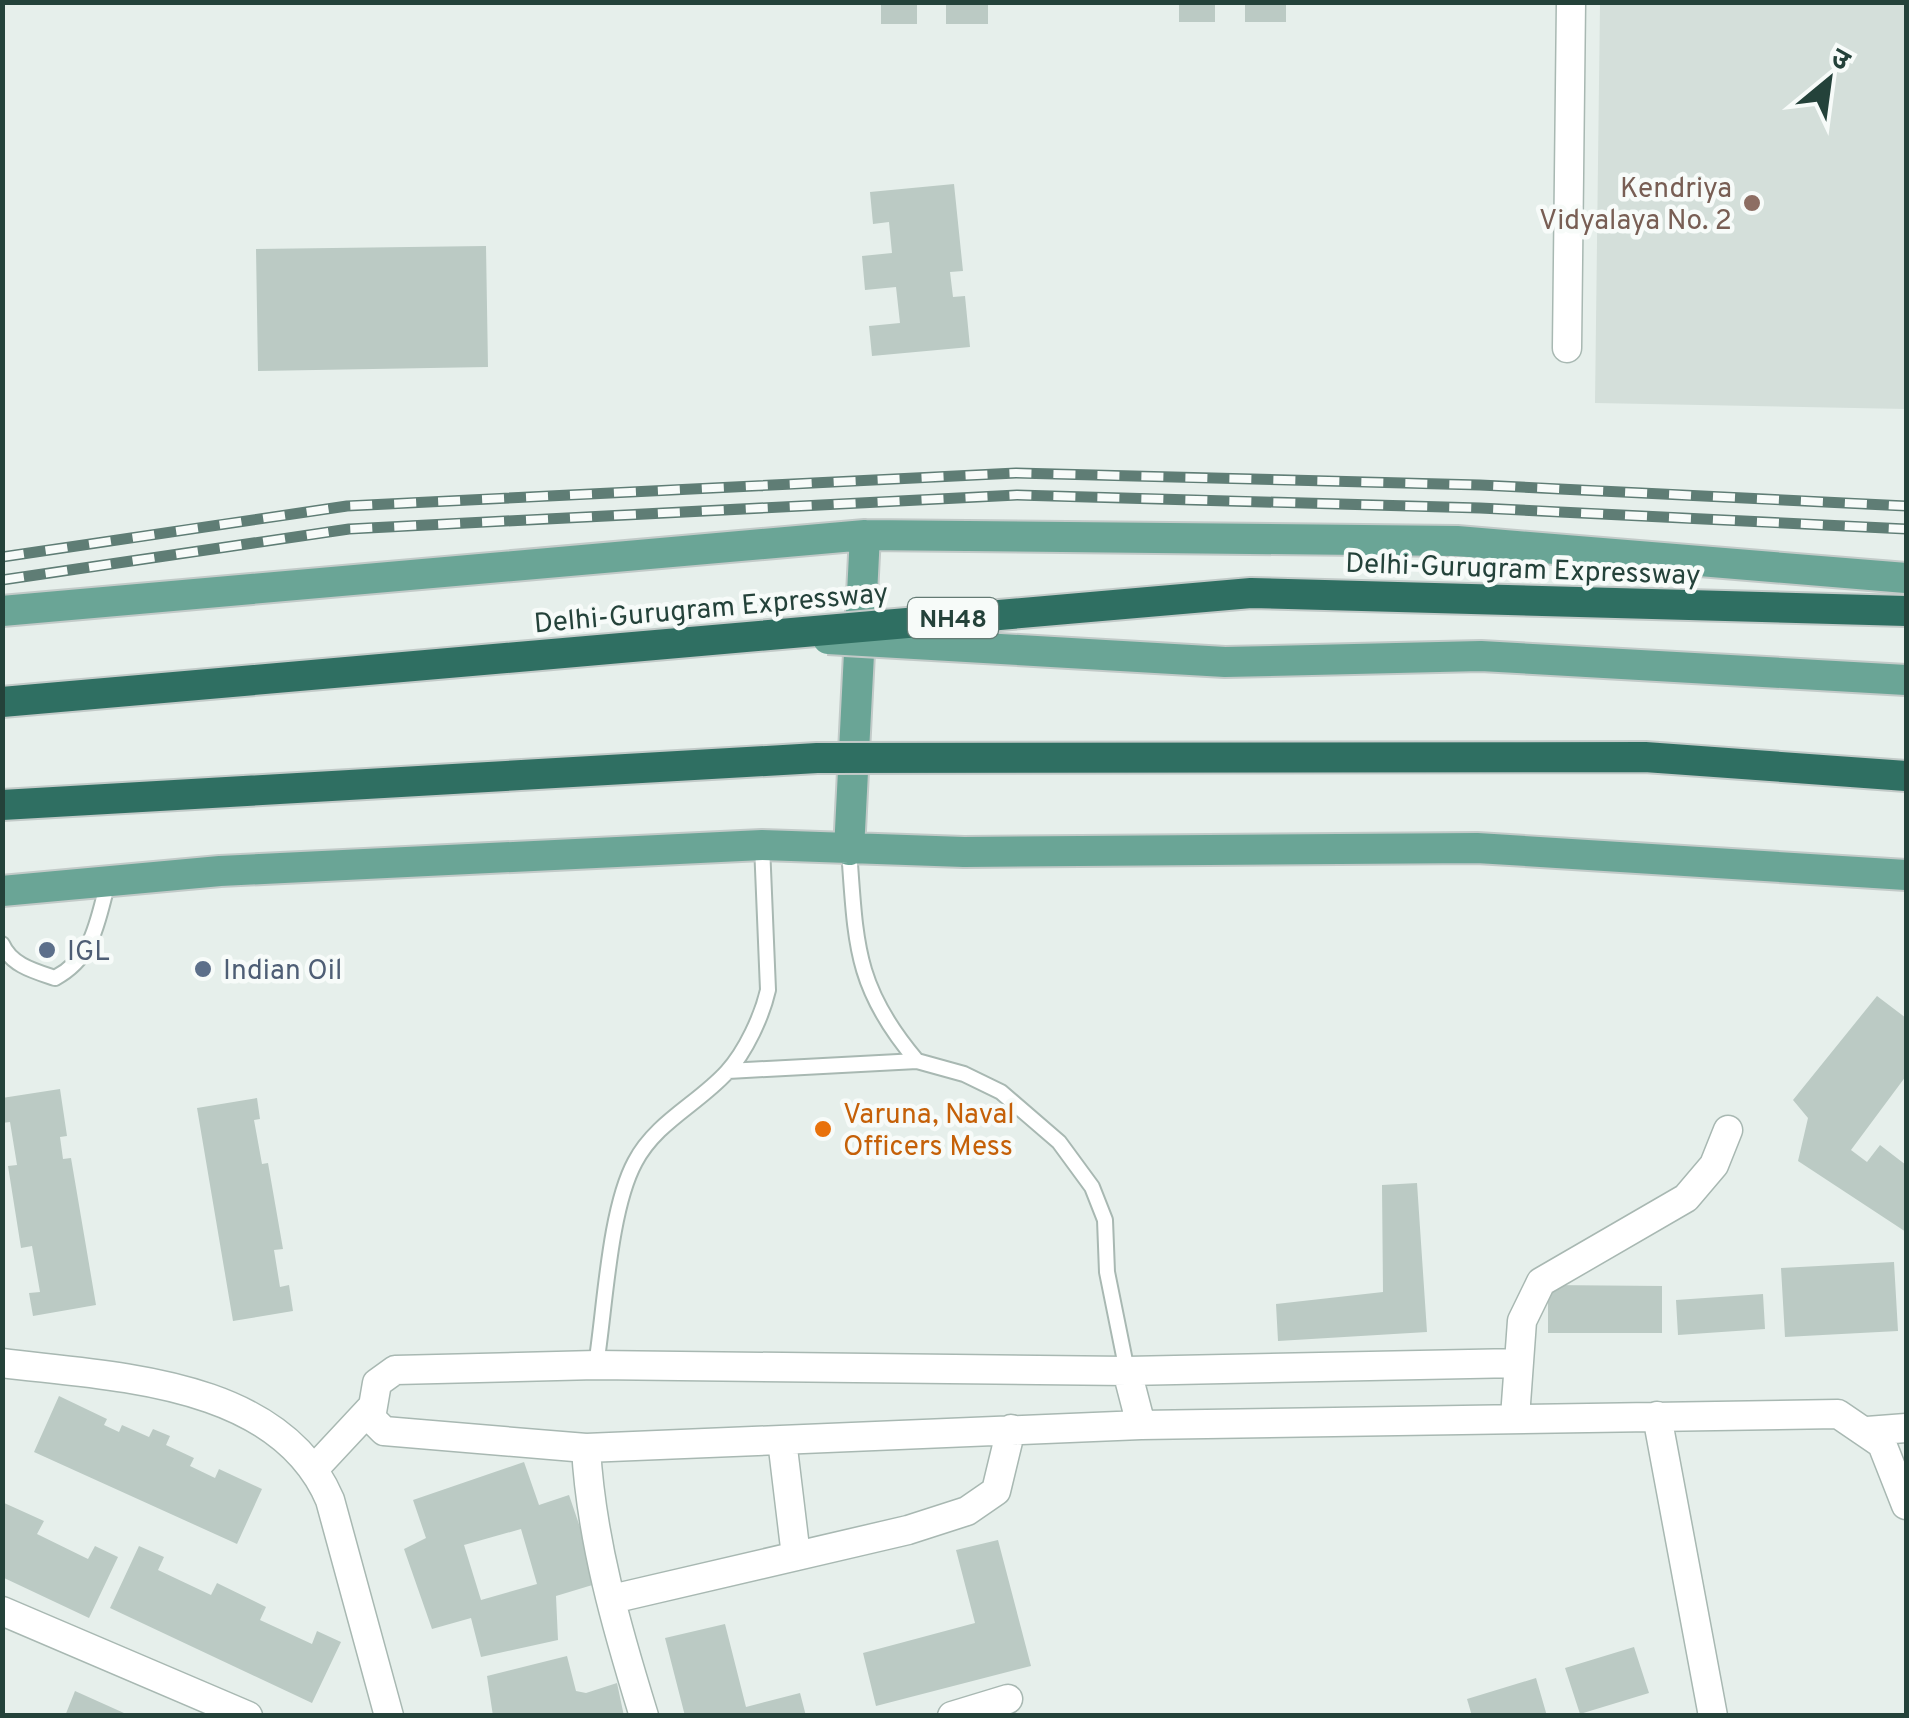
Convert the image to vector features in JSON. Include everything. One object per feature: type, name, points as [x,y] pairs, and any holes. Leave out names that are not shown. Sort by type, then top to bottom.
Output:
[{"type":"highway","name":"Delhi-Gurugram Expressway","points":[[2,702],[1250,593],[1906,611]]},
{"type":"highway","points":[[2,805],[817,758],[1645,757],[1906,776]]},
{"type":"main road","points":[[849,850],[865,535]]},
{"type":"main road","points":[[2,611],[865,535],[1457,541],[1906,578]]},
{"type":"main road","points":[[756,635],[1226,662],[1480,656],[1906,680]]},
{"type":"main road","points":[[2,891],[220,871],[762,845],[849,850],[1477,848],[1906,875]]},
{"type":"street","points":[[1567,348],[1571,2]]},
{"type":"street","points":[[1515,1417],[1522,1321],[1541,1282],[1686,1198],[1714,1165],[1728,1130]]},
{"type":"street","points":[[1520,1362],[1127,1371],[596,1365],[395,1370],[377,1383],[371,1408],[376,1428],[384,1431],[586,1448],[1141,1425],[1838,1414],[1868,1430],[1894,1464],[1906,1505]]},
{"type":"street","points":[[2,1363],[162,1384],[215,1402],[281,1434],[316,1466],[330,1500],[389,1716]]},
{"type":"street","points":[[1127,1371],[1141,1425]]},
{"type":"street","points":[[316,1466],[371,1408]]},
{"type":"street","points":[[1657,1416],[1713,1716]]},
{"type":"street","points":[[1868,1430],[1906,1428]]},
{"type":"street","points":[[612,1599],[908,1530],[980,1506],[996,1491],[1011,1429]]},
{"type":"street","points":[[782,1440],[796,1556]]},
{"type":"street","points":[[586,1448],[588,1498],[644,1716]]},
{"type":"street","points":[[2,1611],[248,1716]]},
{"type":"street","points":[[952,1716],[1008,1699]]},
{"type":"lane","points":[[596,1365],[620,1209],[636,1160],[657,1131],[728,1071],[758,1020],[768,990],[762,845]]},
{"type":"lane","points":[[849,850],[855,932],[871,997],[885,1024],[917,1061]]},
{"type":"lane","points":[[2,944],[7,956],[55,978],[77,966],[94,934],[109,882]]},
{"type":"lane","points":[[728,1071],[917,1061],[964,1074],[1001,1092],[1078,1164],[1104,1220],[1107,1272],[1127,1371]]},
{"type":"shaded area","name":"Kendriya Vidyalaya No. 2","points":[[1600,3],[1906,3],[1906,409],[1595,403]]},
{"type":"building","points":[[881,2],[917,2],[917,24],[881,24]]},
{"type":"building","points":[[946,2],[988,2],[988,24],[946,24]]},
{"type":"building","points":[[1179,2],[1215,2],[1215,22],[1179,22]]},
{"type":"building","points":[[1245,2],[1286,2],[1286,22],[1245,22]]},
{"type":"building","points":[[954,184],[963,271],[950,272],[953,297],[965,296],[970,347],[872,356],[869,326],[900,323],[896,287],[865,290],[862,256],[892,253],[889,222],[873,224],[870,192]]},
{"type":"building","points":[[486,246],[488,367],[258,371],[256,249]]},
{"type":"building","points":[[1877,996],[1906,1018],[1906,1076],[1851,1150],[1867,1162],[1880,1145],[1906,1165],[1906,1232],[1798,1161],[1808,1118],[1793,1100]]},
{"type":"building","points":[[60,1089],[67,1136],[60,1137],[63,1159],[71,1158],[96,1305],[33,1316],[29,1293],[40,1292],[32,1246],[21,1248],[8,1166],[17,1165],[10,1122],[2,1123],[2,1098]]},
{"type":"building","points":[[257,1098],[260,1119],[254,1120],[262,1164],[268,1163],[283,1249],[274,1250],[280,1287],[289,1285],[293,1311],[233,1321],[197,1108]]},
{"type":"building","points":[[1417,1183],[1427,1332],[1278,1341],[1276,1304],[1383,1292],[1382,1185]]},
{"type":"building","points":[[1894,1262],[1898,1331],[1785,1337],[1781,1268]]},
{"type":"building","points":[[1548,1285],[1662,1286],[1662,1333],[1548,1333]]},
{"type":"building","points":[[1763,1294],[1765,1329],[1678,1335],[1676,1300]]},
{"type":"building","points":[[59,1396],[107,1419],[104,1425],[119,1432],[122,1425],[149,1437],[153,1429],[170,1436],[166,1445],[194,1458],[190,1466],[215,1478],[219,1469],[262,1489],[237,1544],[34,1452]]},
{"type":"building","points":[[524,1462],[539,1505],[569,1495],[599,1583],[556,1596],[558,1640],[481,1657],[471,1618],[432,1629],[404,1549],[426,1538],[413,1500]],"holes":[[[521,1529],[537,1584],[481,1600],[464,1545]]]},
{"type":"building","points":[[2,1502],[44,1521],[37,1534],[88,1559],[95,1546],[118,1557],[89,1618],[2,1577]]},
{"type":"building","points":[[998,1540],[1031,1666],[876,1706],[863,1653],[975,1623],[956,1550]]},
{"type":"building","points":[[139,1546],[164,1557],[158,1570],[211,1595],[217,1583],[266,1607],[260,1620],[312,1644],[317,1631],[341,1642],[312,1703],[110,1608]]},
{"type":"building","points":[[725,1624],[746,1707],[800,1693],[806,1716],[685,1716],[665,1638]]},
{"type":"building","points":[[1634,1647],[1649,1693],[1580,1714],[1565,1668]]},
{"type":"building","points":[[567,1656],[576,1691],[586,1693],[617,1683],[624,1716],[493,1716],[487,1676]]},
{"type":"building","points":[[1536,1678],[1547,1716],[1472,1716],[1467,1699]]},
{"type":"building","points":[[75,1691],[124,1713],[123,1716],[65,1716]]},
{"type":"railway","points":[[2,557],[347,506],[1016,473],[1480,485],[1906,506]]},
{"type":"railway","points":[[2,580],[349,529],[1017,495],[1480,508],[1906,529]]},
{"type":"place","name":"Kendriya Vidyalaya No. 2","points":[[1752,203]]},
{"type":"place","name":"IGL","points":[[47,950]]},
{"type":"place","name":"Indian Oil","points":[[203,969]]},
{"type":"place","name":"Varuna, Naval Officers Mess","points":[[823,1129]]}]
